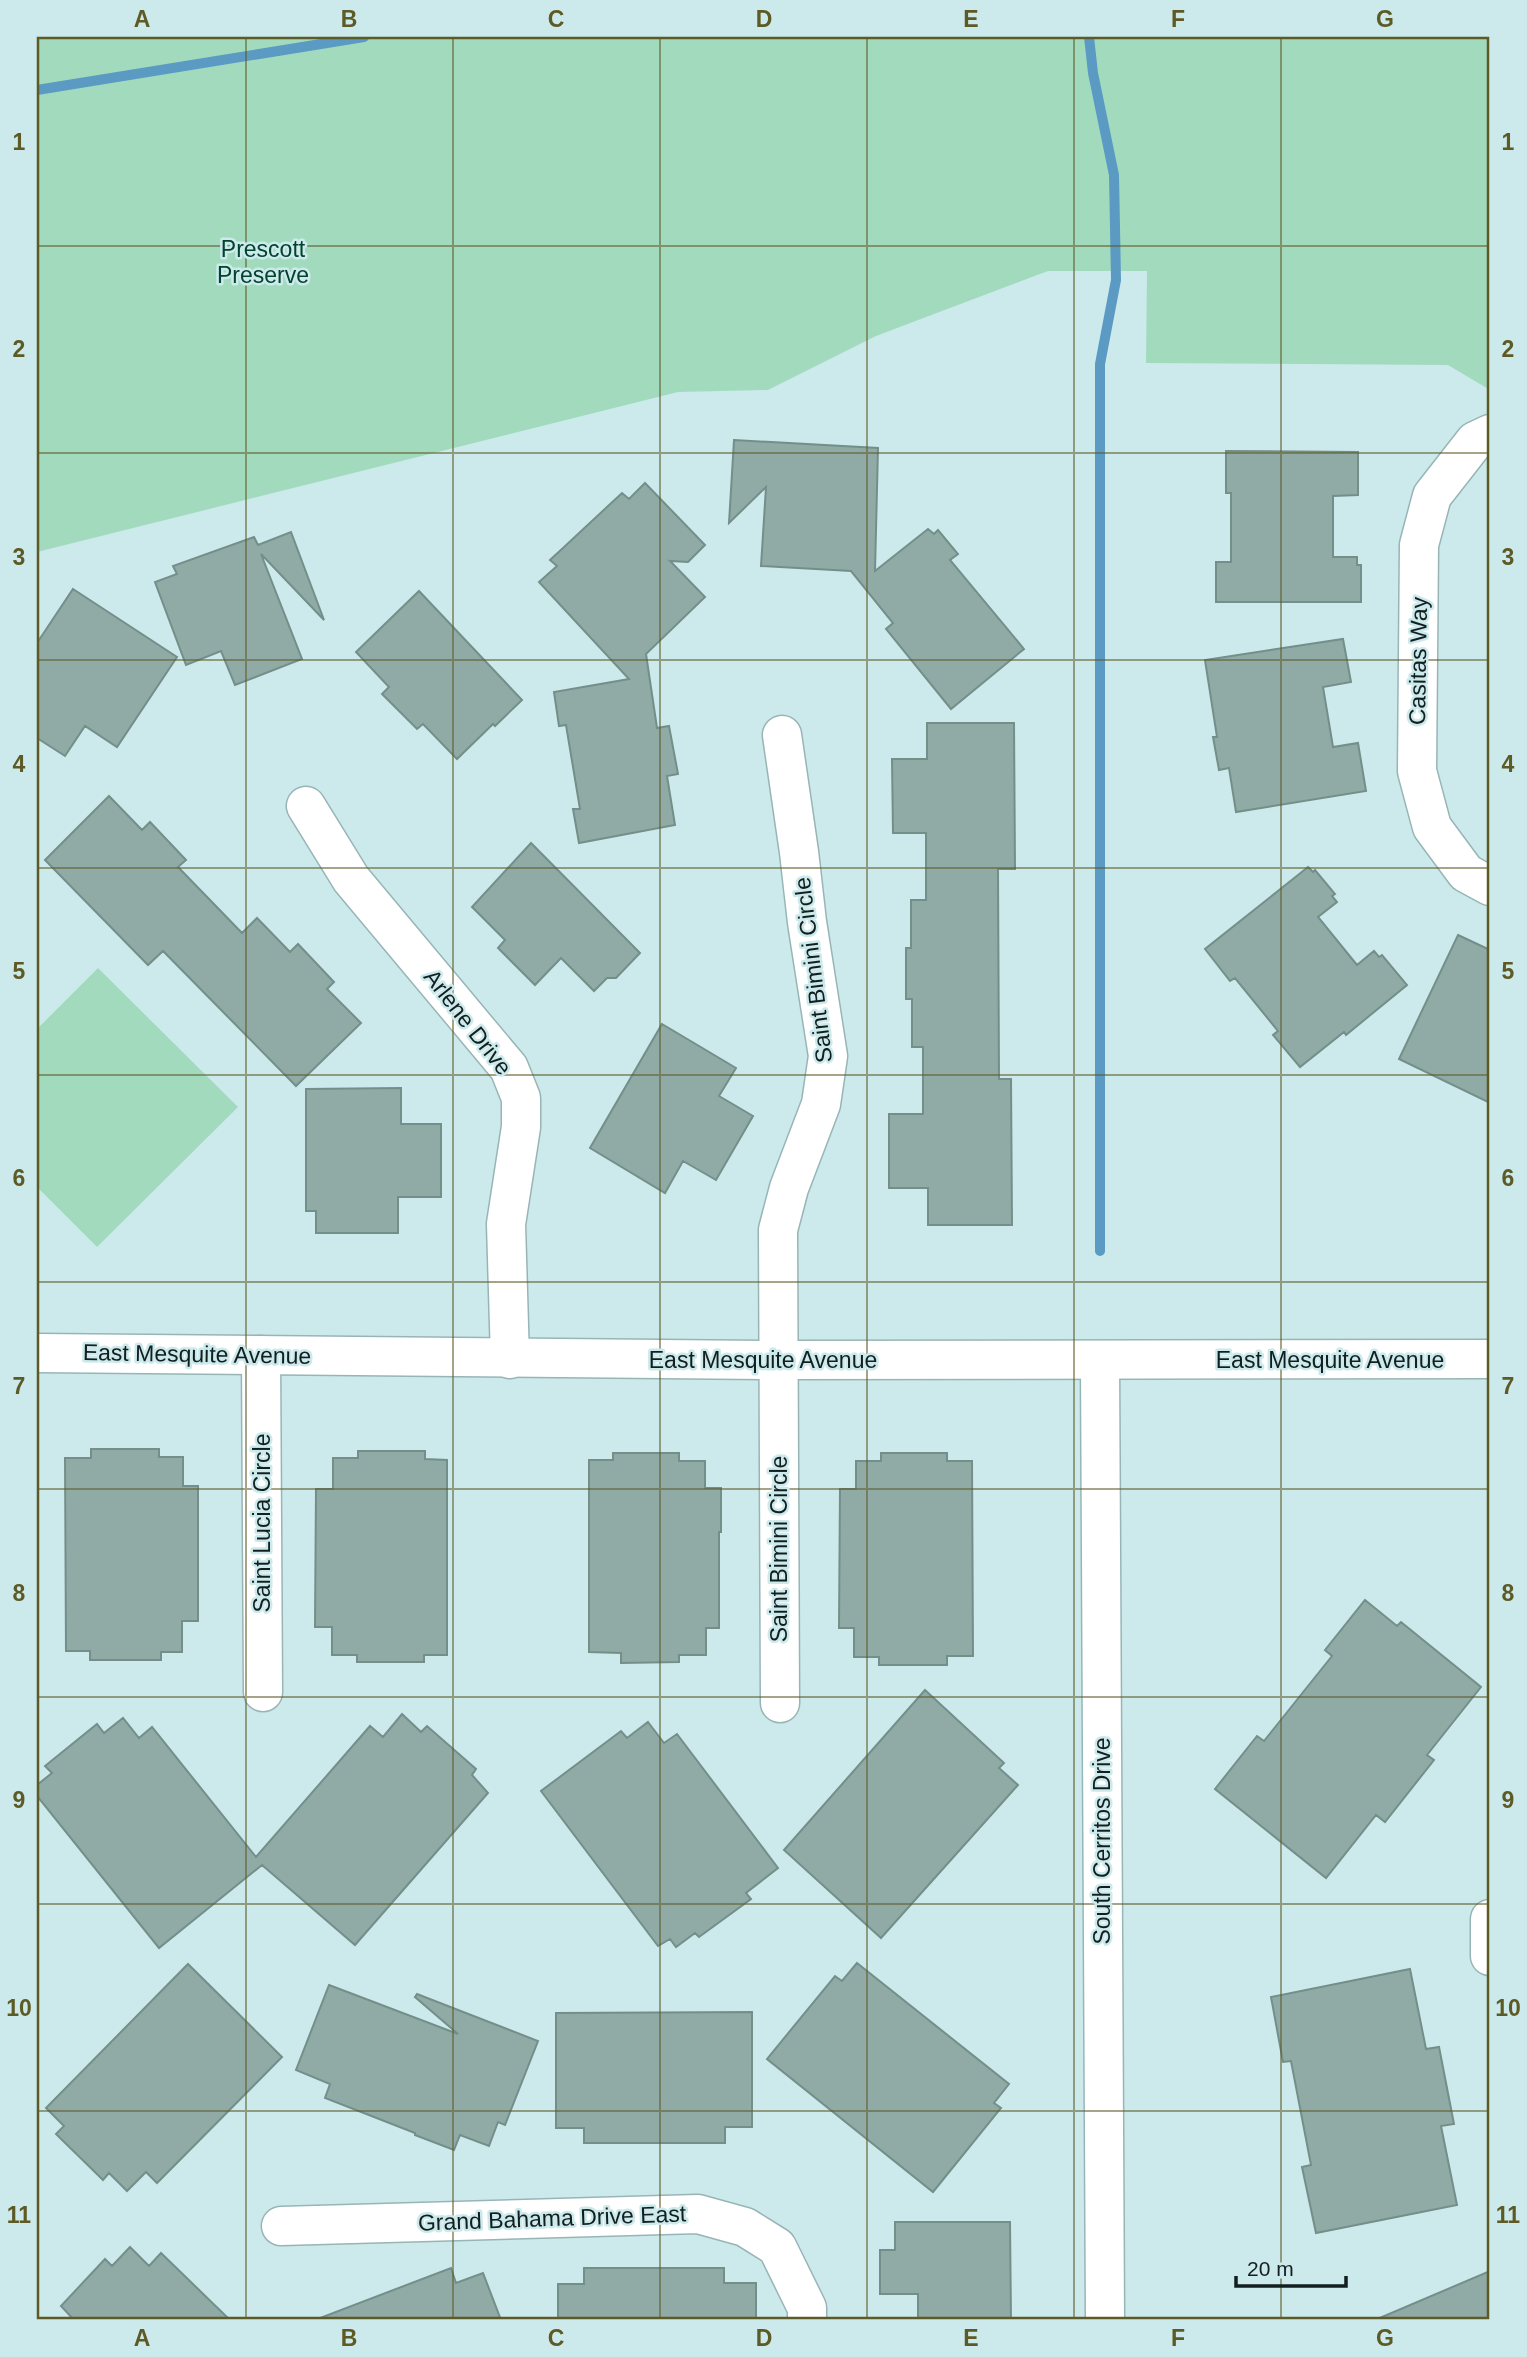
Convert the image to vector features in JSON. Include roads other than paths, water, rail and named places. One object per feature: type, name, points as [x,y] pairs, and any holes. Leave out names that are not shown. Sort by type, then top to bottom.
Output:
[{"type":"street","name":"Casitas Way","points":[[1490,434],[1475,441],[1432,496],[1419,545],[1417,771],[1432,827],[1466,873],[1490,886]]},
{"type":"street","name":"Saint Bimini Circle","points":[[780,1703],[778,1230],[789,1188],[821,1104],[828,1056],[782,735]]},
{"type":"street","name":"Arlene Drive","points":[[306,806],[351,879],[509,1068],[521,1098],[521,1127],[506,1224],[510,1359]]},
{"type":"street","name":"East Mesquite Avenue","points":[[37,1353],[510,1359],[1490,1359]]},
{"type":"street","name":"Saint Lucia Circle","points":[[261,1355],[263,1692]]},
{"type":"street","name":"South Cerritos Drive","points":[[1100,1361],[1105,2320]]},
{"type":"street","points":[[1490,1919],[1490,1956]]},
{"type":"street","name":"Grand Bahama Drive East","points":[[281,2226],[698,2214],[745,2227],[777,2247],[807,2308],[807,2320]]},
{"type":"waterway","points":[[37,90],[364,37]]},
{"type":"waterway","points":[[1089,37],[1093,73],[1114,175],[1116,280],[1100,364],[1100,1251]]},
{"type":"park label","name":"Prescott Preserve","points":[[263,262]]}]
